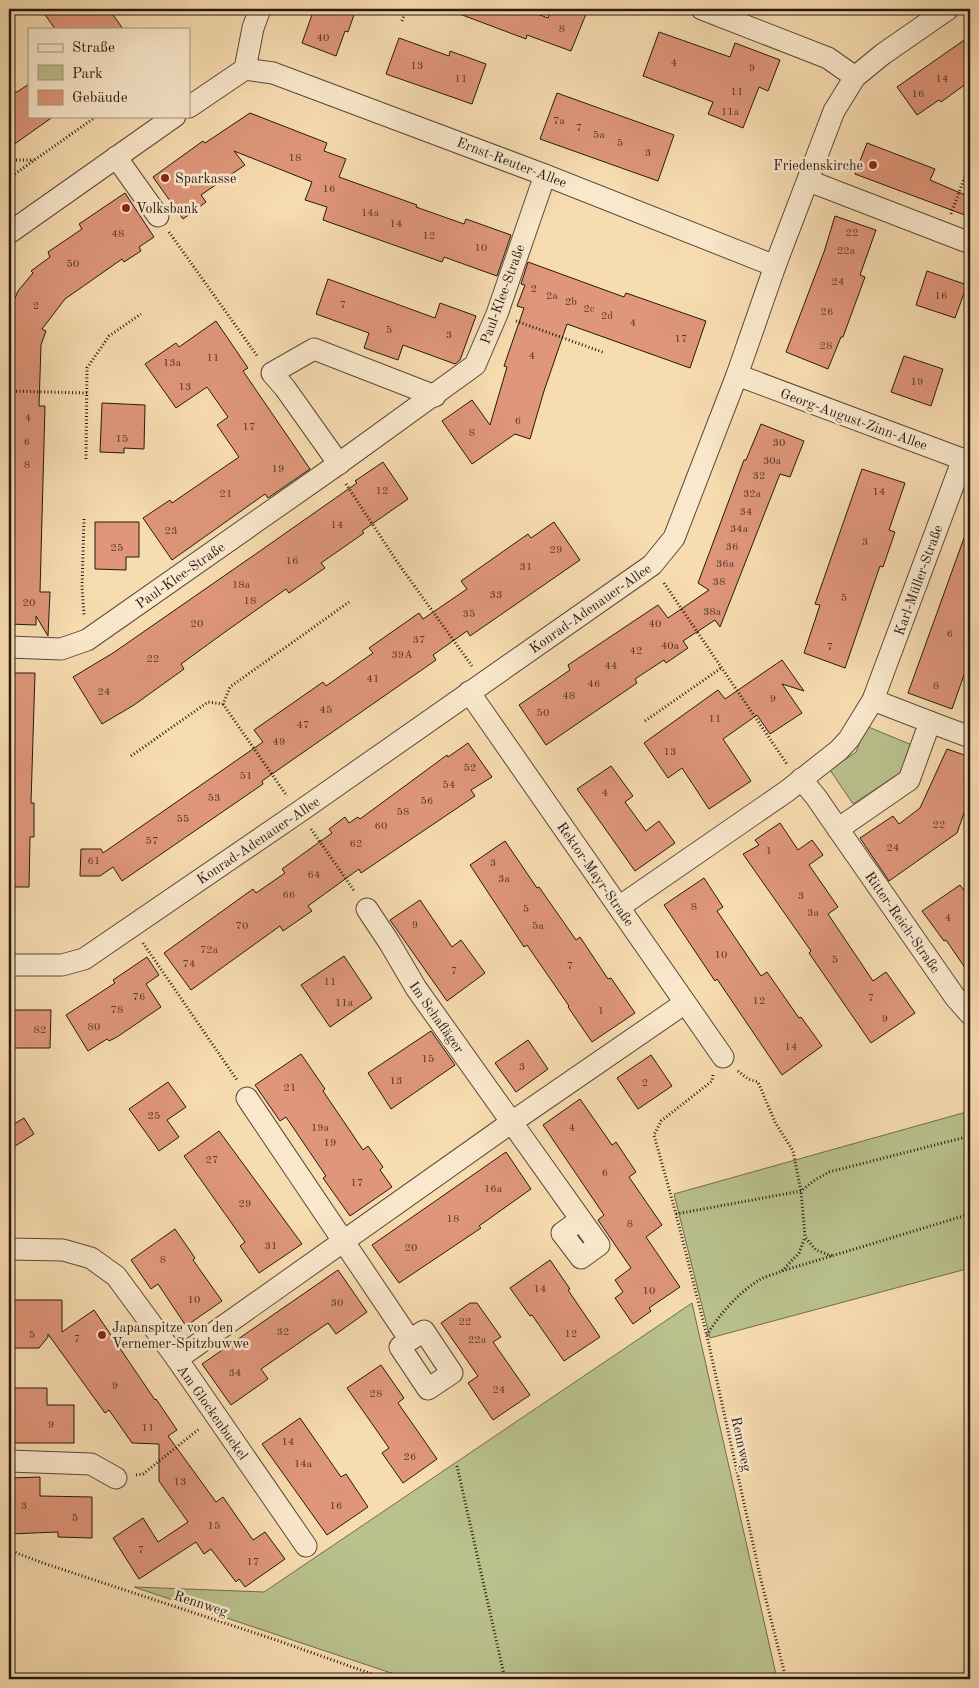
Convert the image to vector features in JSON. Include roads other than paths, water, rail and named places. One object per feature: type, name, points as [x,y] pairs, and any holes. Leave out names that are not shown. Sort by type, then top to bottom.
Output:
[{"type":"street","points":[[190,106],[245,69],[253,28],[260,9]]},
{"type":"street","points":[[702,9],[828,58],[855,77]]},
{"type":"street","name":"Konrad-Adenauer-Allee","points":[[9,964],[62,965],[84,959],[299,812],[652,565],[674,538],[737,375],[775,266],[834,111],[855,77],[883,54],[948,9]]},
{"type":"street","name":"Ernst-Reuter-Allee","points":[[245,69],[273,73],[545,175],[775,266]]},
{"type":"street","points":[[9,233],[172,118]]},
{"type":"street","points":[[116,157],[158,216]]},
{"type":"street","name":"Paul-Klee-Straße","points":[[9,647],[61,649],[87,640],[337,466],[475,365],[497,314],[545,175]]},
{"type":"street","points":[[809,180],[970,243]]},
{"type":"street","points":[[337,466],[285,388],[272,373],[314,349],[435,396]]},
{"type":"street","name":"Georg-August-Zinn-Allee","points":[[737,375],[967,461]]},
{"type":"street","name":"Karl-Müller-Straße","points":[[620,907],[801,780],[844,744],[873,700],[967,461]]},
{"type":"street","name":"Rektor-Mayr-Straße","points":[[476,687],[620,907],[723,1057]]},
{"type":"street","points":[[873,700],[970,738]]},
{"type":"street","points":[[801,780],[816,797],[838,829],[908,780],[930,722]]},
{"type":"street","name":"Ritter-Reich-Straße","points":[[838,829],[955,997],[970,1014]]},
{"type":"street","name":"Im Schafläger","points":[[367,909],[416,988],[580,1220]]},
{"type":"street","points":[[176,1359],[512,1122],[685,1003]]},
{"type":"street","points":[[247,1098],[410,1340]]},
{"type":"street","name":"Am Glockenbuckel","points":[[9,1249],[63,1250],[91,1258],[116,1276],[306,1546]]},
{"type":"street","points":[[9,1461],[91,1464],[116,1478]]},
{"type":"place","name":"Friedenskirche","points":[[873,165]]},
{"type":"place","name":"Sparkasse","points":[[165,178]]},
{"type":"place","name":"Volksbank","points":[[126,208]]},
{"type":"place","name":"Japanspitze von den Vernemer-Spitzbuwwe","points":[[102,1335]]}]
